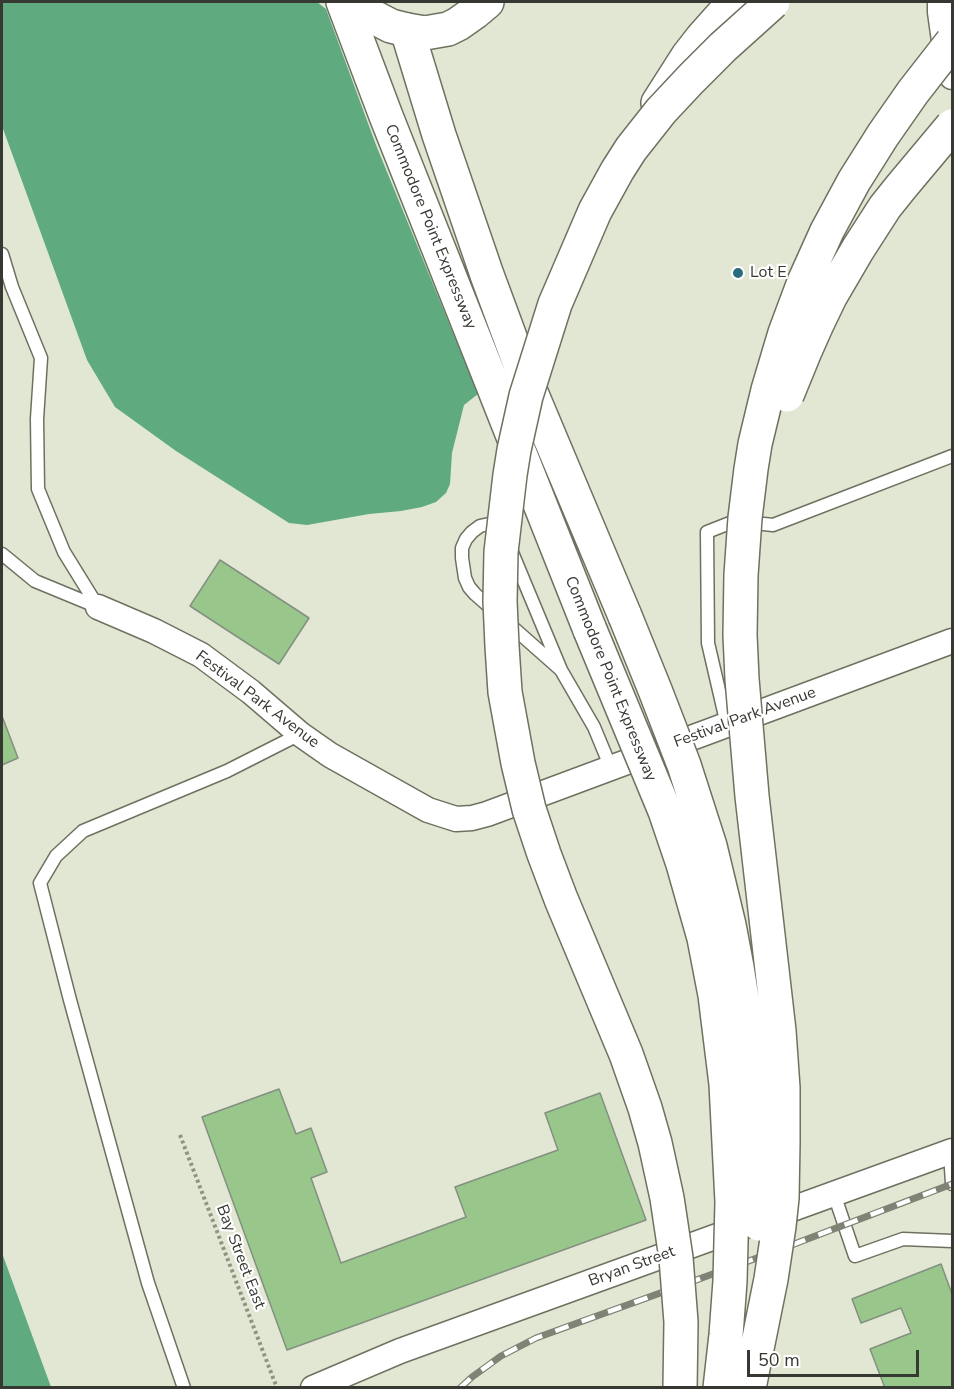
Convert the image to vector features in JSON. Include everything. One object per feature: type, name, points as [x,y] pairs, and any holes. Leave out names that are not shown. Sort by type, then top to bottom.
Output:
[{"type":"main road","name":"Commodore Point Expressway","points":[[343,2],[390,126],[664,811],[700,920],[722,1045],[732,1202],[730,1281],[720,1388]]},
{"type":"main road","points":[[352,2],[366,14],[391,26],[402,16],[425,33],[448,29],[487,2]]},
{"type":"main road","points":[[680,1388],[681,1322],[678,1280],[670,1217],[659,1161],[645,1108],[626,1054],[561,899],[531,817],[513,740],[506,692],[500,624],[500,576],[506,501],[526,396],[544,335],[572,262],[595,211],[664,92],[688,56],[734,2]]},
{"type":"main road","points":[[631,149],[661,111],[691,79],[773,2]]},
{"type":"main road","name":"Commodore Point Expressway","points":[[402,16],[439,135],[487,275],[527,383],[669,725],[698,806],[722,895],[744,1006],[756,1122],[759,1214],[756,1299],[748,1388]]},
{"type":"main road","points":[[748,1388],[771,1279],[779,1226],[782,1189],[783,1088],[776,998],[745,728],[741,657],[740,611],[745,518],[755,444],[768,390],[794,307],[823,240],[854,181],[882,135],[952,42]]},
{"type":"main road","points":[[740,611],[747,550],[758,495],[777,426],[805,351],[831,297],[867,234],[901,187],[952,126]]},
{"type":"street","points":[[940,2],[945,48],[952,77]]},
{"type":"street","name":"Festival Park Avenue","points":[[98,607],[154,631],[201,655],[330,755],[428,810],[456,819],[487,814],[952,641]]},
{"type":"street","name":"Bryan Street","points":[[313,1388],[417,1344],[951,1151]]},
{"type":"lane","points":[[2,254],[12,286],[41,358],[37,419],[38,489],[64,552],[98,607]]},
{"type":"lane","points":[[727,725],[708,643],[707,532],[735,521],[773,525],[952,456]]},
{"type":"lane","points":[[561,670],[469,587],[463,569],[462,548],[466,539],[480,526],[495,524],[500,526],[504,533],[561,670],[594,727],[611,768]]},
{"type":"lane","points":[[2,554],[35,581],[98,607]]},
{"type":"lane","points":[[184,1388],[148,1283],[40,883],[56,856],[83,831],[227,771],[300,734]]},
{"type":"lane","points":[[951,1151],[952,1184]]},
{"type":"lane","points":[[834,1194],[855,1256],[903,1239],[952,1241]]},
{"type":"path","name":"Bay Street East","points":[[180,1135],[277,1388]]},
{"type":"shaded area","points":[[2,2],[317,2],[326,9],[376,145],[478,394],[464,405],[452,453],[450,484],[446,493],[436,502],[401,511],[307,525],[289,523],[176,451],[115,407],[87,360],[2,126]]},
{"type":"shaded area","points":[[2,1253],[51,1387],[2,1387]]},
{"type":"building","points":[[220,560],[309,618],[279,664],[190,606]]},
{"type":"building","points":[[2,716],[18,758],[2,765]]},
{"type":"building","points":[[279,1089],[296,1134],[311,1128],[327,1172],[311,1178],[341,1263],[466,1217],[455,1187],[558,1150],[545,1113],[600,1093],[646,1220],[287,1350],[202,1117]]},
{"type":"building","points":[[941,1264],[952,1294],[952,1388],[885,1388],[870,1349],[911,1333],[901,1308],[861,1323],[852,1299]]},
{"type":"railway","points":[[460,1388],[501,1356],[536,1338],[952,1184]]},
{"type":"place","name":"Lot E","points":[[738,273]]}]
